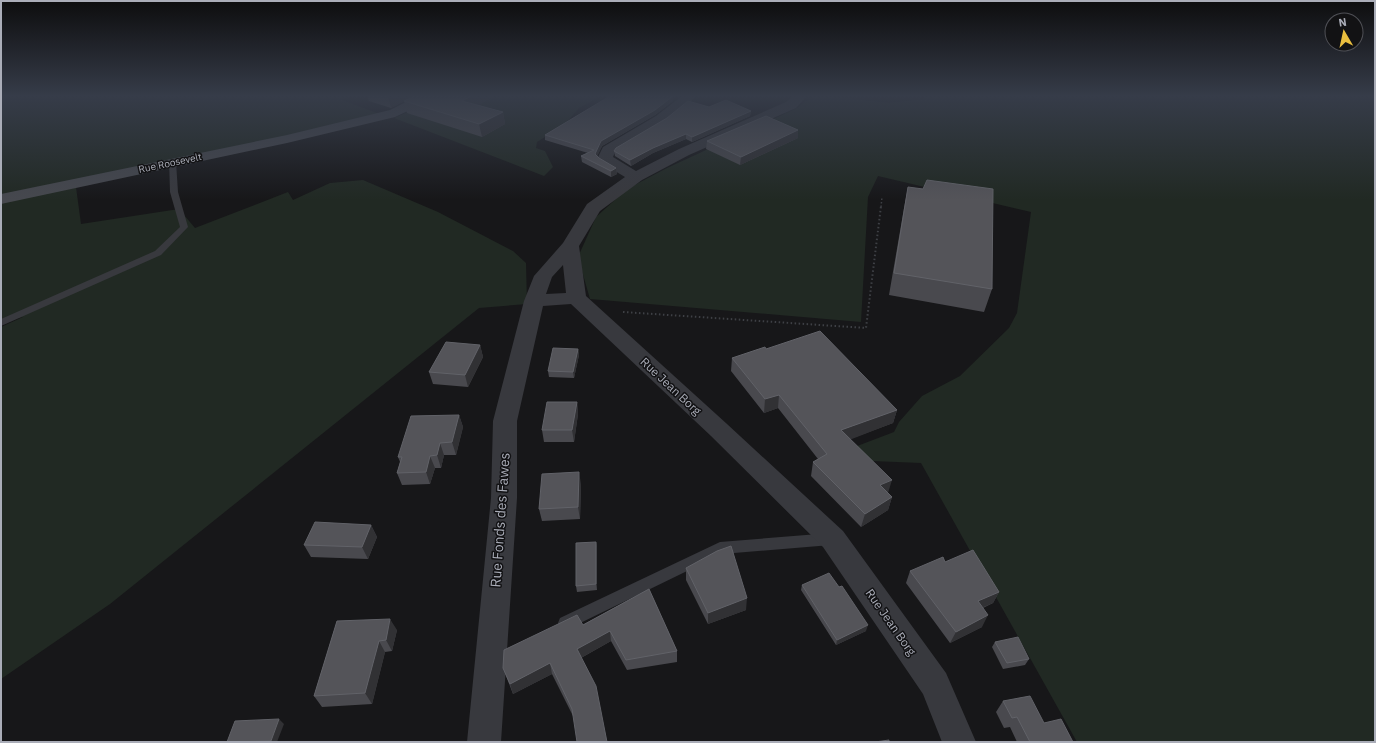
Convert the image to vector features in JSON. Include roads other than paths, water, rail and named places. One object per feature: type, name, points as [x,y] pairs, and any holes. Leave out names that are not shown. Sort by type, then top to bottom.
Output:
[{"type":"main road","name":"Rue Roosevelt","points":[[1,199],[320,131]]},
{"type":"street","points":[[636,177],[605,159],[608,150],[640,131]]},
{"type":"street","points":[[534,301],[582,304],[570,246],[593,208],[636,177],[684,152],[733,131]]},
{"type":"street","name":"Rue Fonds des Fawes","points":[[484,742],[496,656],[504,498],[505,421],[534,301],[543,276],[570,246]]},
{"type":"street","name":"Rue Jean Borg","points":[[582,304],[719,430],[833,539],[935,684],[959,742]]},
{"type":"lane","points":[[1,323],[158,253],[184,227],[174,192],[172,162]]},
{"type":"lane","points":[[552,629],[720,548],[833,539]]}]
